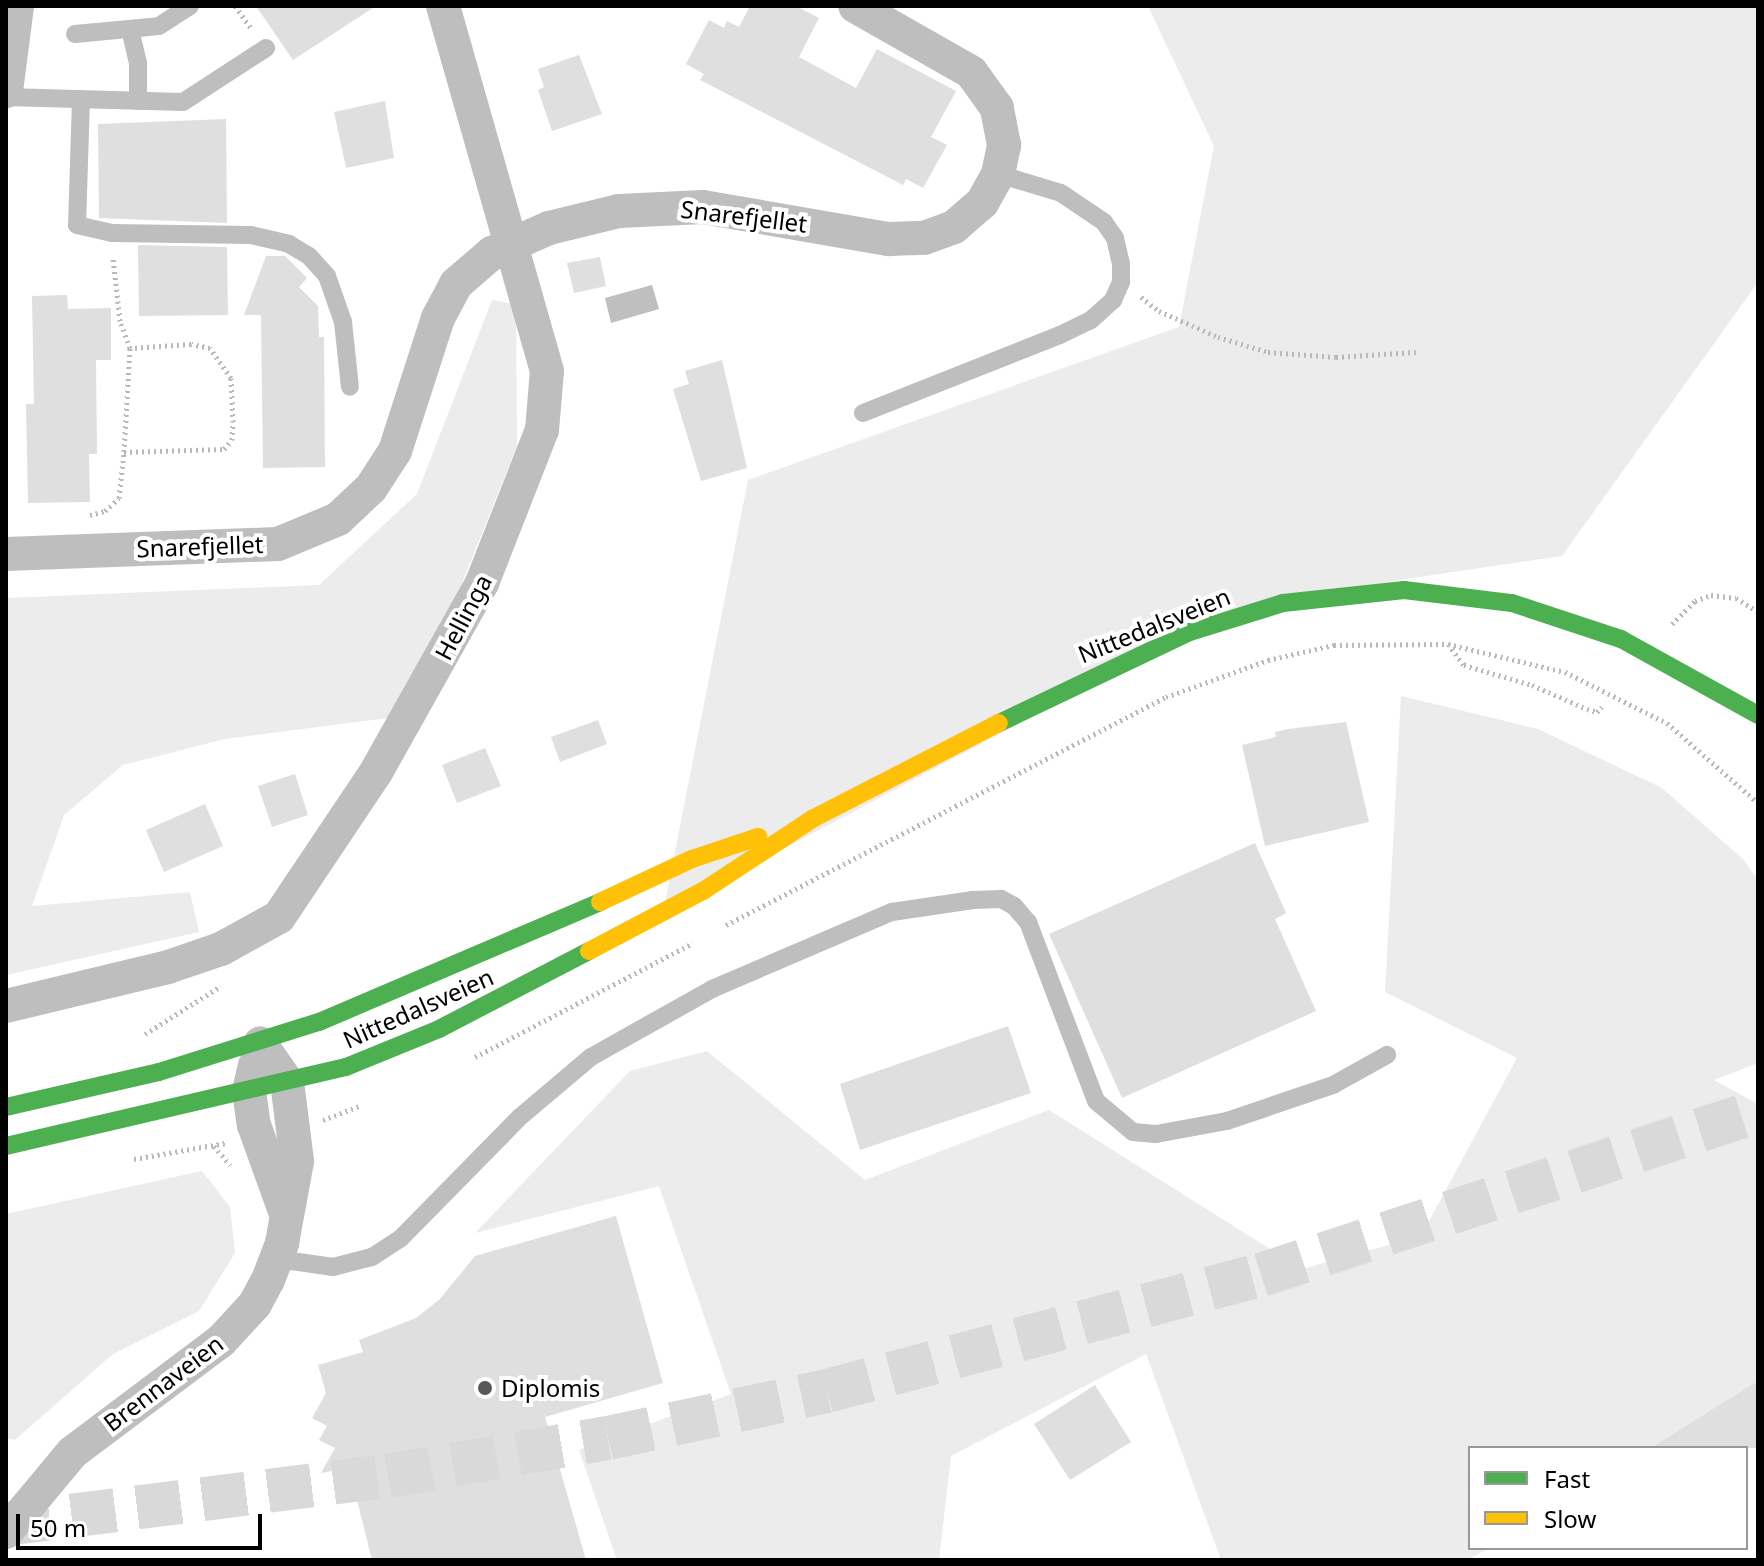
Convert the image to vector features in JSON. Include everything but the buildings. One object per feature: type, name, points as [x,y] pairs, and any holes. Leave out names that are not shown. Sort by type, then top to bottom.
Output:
[{"type":"main road","name":"Nittedalsveien","points":[[6,1146],[346,1067],[486,1007],[703,891],[812,819],[1094,674],[1190,632],[1283,603],[1364,591],[1477,597],[1546,612],[1654,655],[1758,715]]},
{"type":"main road","name":"Nittedalsveien","points":[[6,1107],[260,1043],[436,975],[692,859],[812,819]]},
{"type":"street","points":[[6,91],[17,6]]},
{"type":"street","name":"Hellinga","points":[[6,1006],[119,981],[221,949],[279,917],[318,866],[482,583],[542,430],[547,371],[443,6]]},
{"type":"street","points":[[855,6],[937,50],[982,82],[1002,127],[998,174]]},
{"type":"street","name":"Snarefjellet","points":[[6,554],[278,544],[338,519],[371,488],[395,451],[444,303],[470,270],[511,243],[578,220],[663,207],[742,211],[869,236],[924,238],[967,217],[998,174]]},
{"type":"street","points":[[260,1043],[249,1091],[257,1139],[286,1214]]},
{"type":"street","name":"Brennaveien","points":[[6,1532],[73,1452],[239,1324],[277,1259],[297,1161],[287,1082],[260,1043]]},
{"type":"lane","points":[[75,34],[131,33],[159,26],[190,6]]},
{"type":"lane","points":[[131,33],[138,63],[138,101]]},
{"type":"lane","points":[[6,97],[183,102],[266,48]]},
{"type":"lane","points":[[81,99],[74,216],[77,225],[112,233],[251,235],[289,244],[309,256],[335,297],[350,387]]},
{"type":"lane","points":[[863,413],[1091,320],[1104,310],[1121,282],[1115,238],[1083,204],[998,174]]},
{"type":"lane","points":[[277,1259],[333,1267],[372,1257],[400,1239],[520,1117],[591,1057],[698,996],[892,912],[973,900],[1001,899],[1014,906],[1028,922],[1096,1101],[1133,1132],[1156,1134],[1227,1121],[1333,1085],[1387,1055]]},
{"type":"path","points":[[78,517],[115,505],[124,452],[130,348],[120,321],[112,233]]},
{"type":"path","points":[[1121,282],[1159,311],[1268,352],[1336,357],[1416,352]]},
{"type":"path","points":[[124,452],[224,449],[232,440],[231,378],[210,348],[191,344],[130,348]]},
{"type":"path","points":[[1672,624],[1695,601],[1711,595],[1736,598],[1758,612]]},
{"type":"path","points":[[1448,644],[1464,665],[1532,685],[1587,709],[1597,712],[1602,707]]},
{"type":"path","points":[[718,929],[943,808],[1214,677],[1334,645],[1448,644],[1531,661],[1637,704],[1697,745],[1758,803]]},
{"type":"path","points":[[469,1060],[586,1003],[705,937]]},
{"type":"path","points":[[139,1037],[232,978]]},
{"type":"path","points":[[322,1120],[369,1102]]},
{"type":"path","points":[[214,1146],[235,1172]]},
{"type":"shaded area","points":[[1148,6],[1758,6],[1758,282],[1562,556],[1399,580],[1199,628],[663,913],[748,480],[1179,327],[1214,146]]},
{"type":"shaded area","points":[[652,285],[659,309],[611,323],[605,298]]},
{"type":"shaded area","points":[[492,300],[516,304],[517,446],[458,593],[388,718],[225,739],[123,765],[64,815],[32,906],[190,892],[199,932],[6,975],[6,598],[319,585],[417,494]]},
{"type":"shaded area","points":[[1401,696],[1538,729],[1662,788],[1743,859],[1758,880],[1758,1063],[1714,1080],[1758,1104],[1758,1395],[1669,1446],[1468,1446],[1468,1550],[1486,1550],[1468,1560],[1221,1560],[1146,1354],[951,1456],[939,1560],[617,1560],[579,1450],[731,1394],[659,1186],[475,1233],[630,1071],[707,1051],[865,1180],[1049,1110],[1302,1269],[1421,1236],[1517,1058],[1385,992]]},
{"type":"shaded area","points":[[202,1171],[230,1207],[235,1253],[199,1311],[113,1354],[15,1440],[6,1438],[6,1214]]},
{"type":"tunnel","points":[[6,1524],[388,1476],[608,1438],[827,1391],[1261,1275],[1758,1111]]},
{"type":"traffic: fast","points":[[999,723],[1190,632],[1283,603],[1404,590],[1512,603],[1621,639],[1758,715]]},
{"type":"traffic: fast","points":[[6,1107],[159,1072],[319,1022],[600,902]]},
{"type":"traffic: fast","points":[[6,1146],[346,1067],[439,1029],[589,951]]},
{"type":"traffic: slow","points":[[589,951],[703,891],[812,819],[999,723]]},
{"type":"traffic: slow","points":[[600,902],[692,859],[758,837]]},
{"type":"place","name":"Diplomis","points":[[485,1388]]}]
